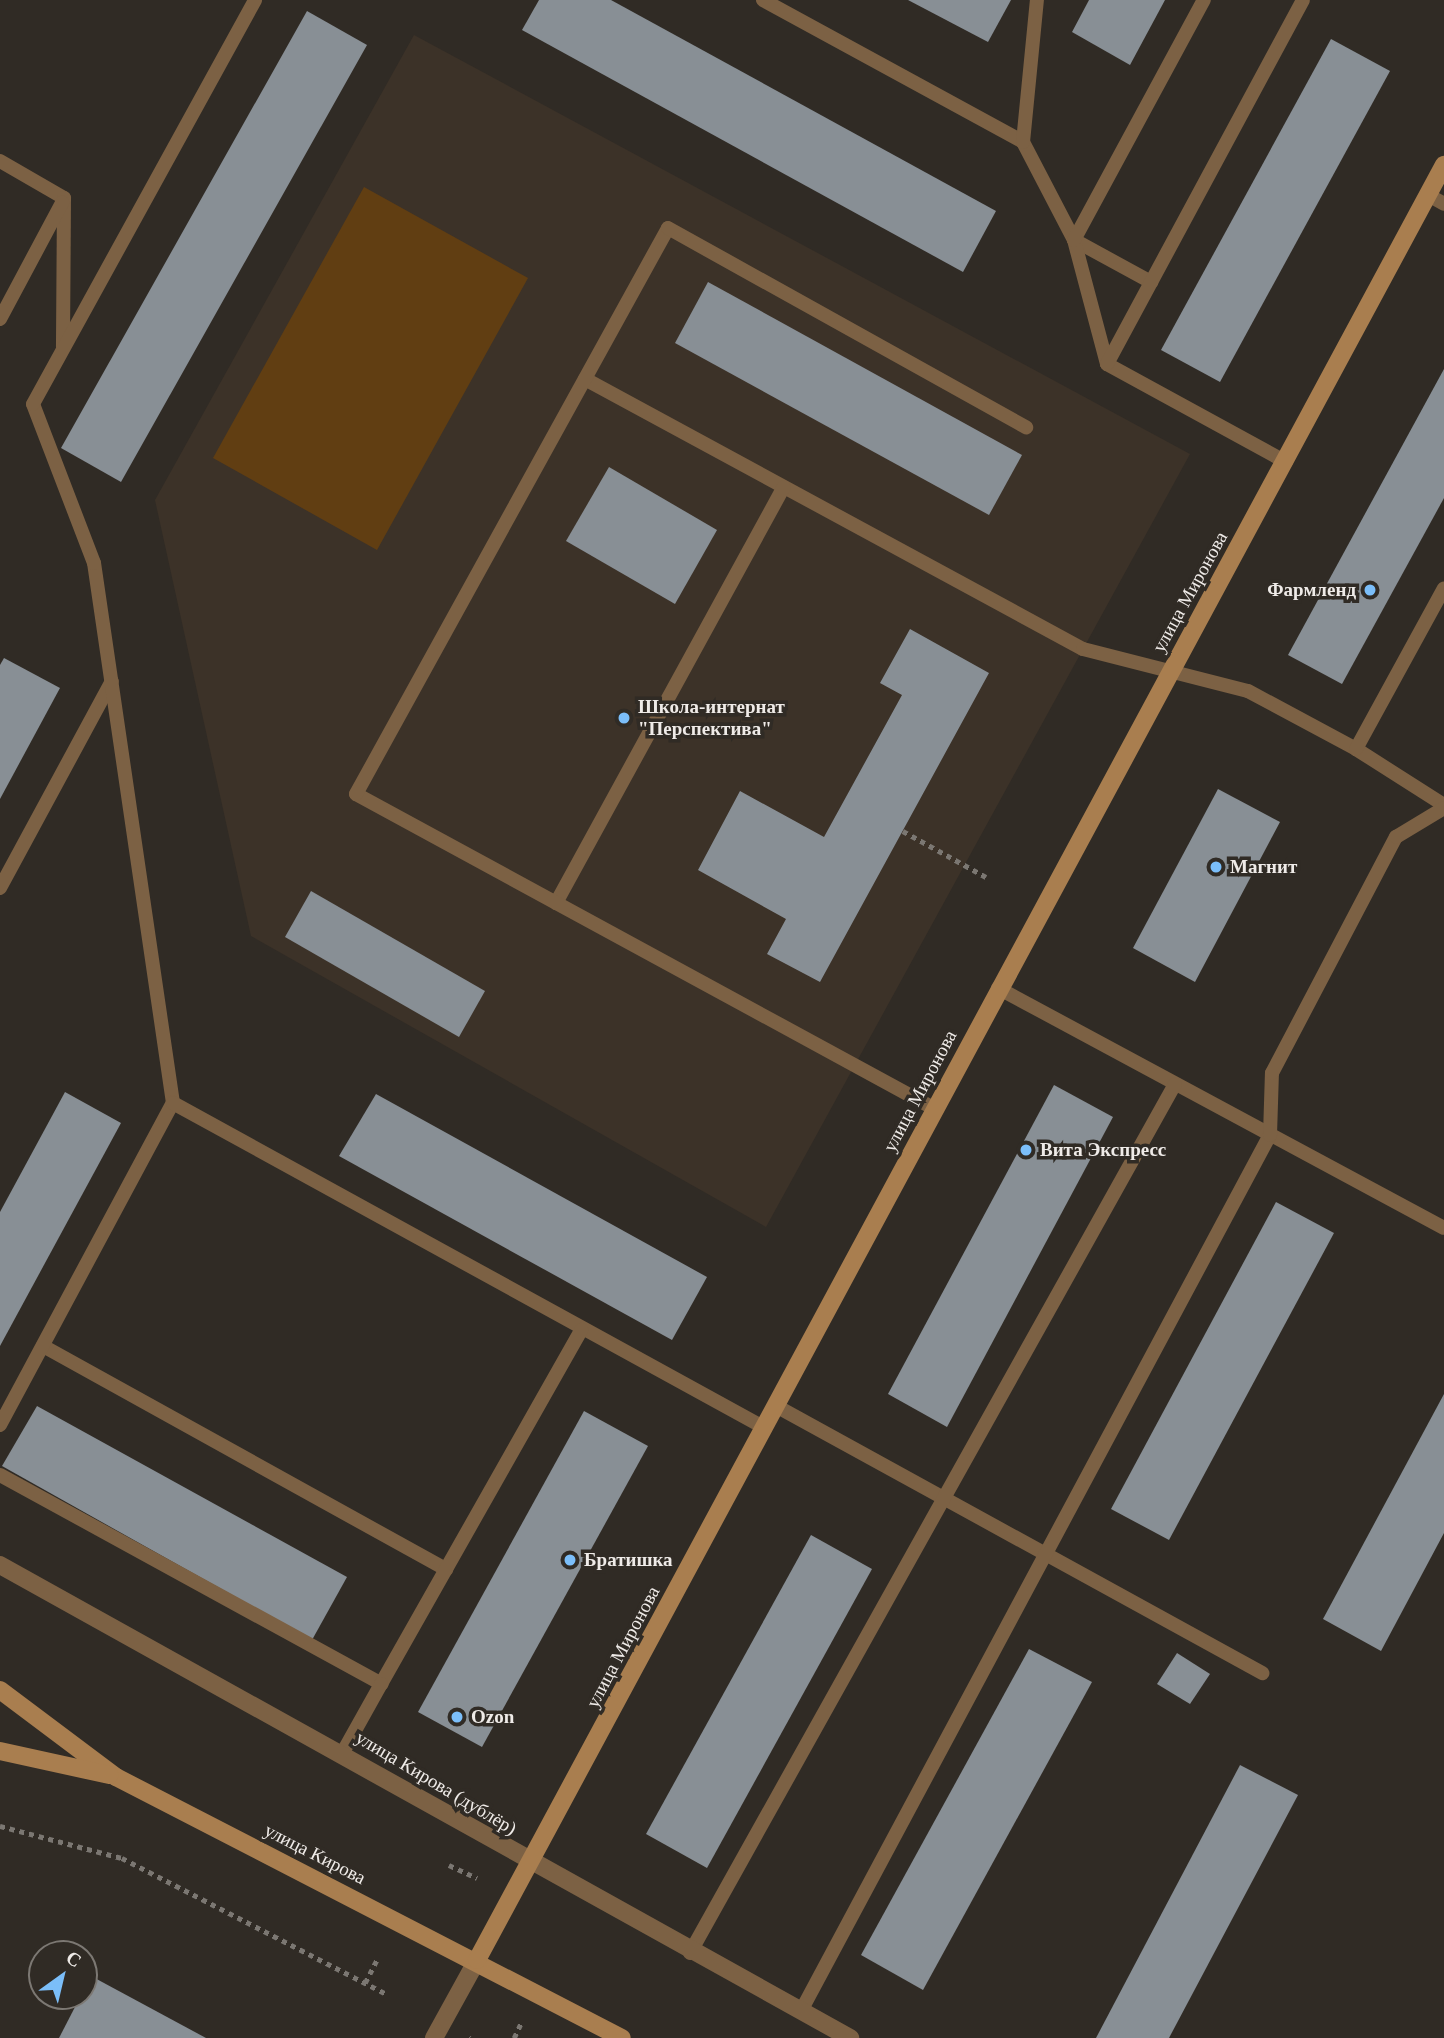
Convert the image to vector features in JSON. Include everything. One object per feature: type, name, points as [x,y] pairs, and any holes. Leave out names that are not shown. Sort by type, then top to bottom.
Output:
[{"type":"main road","name":"улица Миронова","points":[[477,1960],[1171,670],[1436,199],[1444,165]]},
{"type":"main road","name":"улица Кирова","points":[[0,1690],[117,1777],[477,1960],[622,2038]]},
{"type":"main road","points":[[0,1751],[117,1777]]},
{"type":"street","name":"улица Кирова (дублёр)","points":[[0,1565],[343,1752],[530,1863],[690,1953],[850,2038]]},
{"type":"street","name":"улица Миронова","points":[[434,2038],[477,1960]]},
{"type":"lane","points":[[0,1425],[173,1103],[94,563],[33,404],[255,0]]},
{"type":"lane","points":[[764,0],[1023,142]]},
{"type":"lane","points":[[1037,0],[1023,142],[1074,240],[1107,364],[1286,462]]},
{"type":"lane","points":[[1074,240],[1204,0]]},
{"type":"lane","points":[[1107,364],[1303,0]]},
{"type":"lane","points":[[0,161],[64,198]]},
{"type":"lane","points":[[63,350],[64,198]]},
{"type":"lane","points":[[0,318],[64,198]]},
{"type":"lane","points":[[935,1109],[356,794],[668,228],[1026,427]]},
{"type":"lane","points":[[1074,240],[1151,282]]},
{"type":"lane","points":[[585,379],[1083,649],[1248,691],[1356,750],[1444,806],[1396,837],[1272,1073],[1270,1135],[801,2011]]},
{"type":"lane","points":[[556,903],[784,487]]},
{"type":"lane","points":[[1356,750],[1444,588]]},
{"type":"lane","points":[[0,888],[111,681]]},
{"type":"lane","points":[[998,988],[1444,1228]]},
{"type":"lane","points":[[690,1953],[1175,1084]]},
{"type":"lane","points":[[173,1103],[581,1330],[765,1428]]},
{"type":"lane","points":[[343,1752],[581,1330]]},
{"type":"lane","points":[[43,1346],[446,1569]]},
{"type":"lane","points":[[776,1406],[1048,1553],[1262,1673]]},
{"type":"lane","points":[[0,1475],[381,1684]]},
{"type":"path","points":[[903,831],[986,877]]},
{"type":"path","points":[[0,1826],[122,1858],[387,1994]]},
{"type":"path","points":[[449,1865],[477,1878]]},
{"type":"path","points":[[365,1983],[378,1958]]},
{"type":"path","points":[[514,2038],[522,2021]]},
{"type":"shaded area","name":"Школа-интернат \"Перспектива\"","points":[[414,35],[1190,454],[766,1227],[251,936],[155,500]]},
{"type":"shaded area","points":[[364,187],[528,278],[377,550],[213,458]]},
{"type":"building","points":[[539,0],[611,0],[996,211],[963,272],[522,30]]},
{"type":"building","points":[[908,0],[1011,0],[988,42]]},
{"type":"building","points":[[1089,0],[1165,0],[1130,65],[1072,32]]},
{"type":"building","points":[[307,11],[367,45],[121,482],[61,448]]},
{"type":"building","points":[[1331,39],[1390,71],[1220,382],[1161,350]]},
{"type":"building","points":[[708,282],[1022,455],[989,515],[675,343]]},
{"type":"building","points":[[1444,369],[1444,498],[1342,684],[1288,655]]},
{"type":"building","points":[[609,467],[717,530],[675,604],[566,541]]},
{"type":"building","points":[[910,629],[989,673],[820,982],[767,954],[786,919],[698,870],[740,791],[824,837],[902,695],[880,683]]},
{"type":"building","points":[[4,658],[60,688],[0,799],[0,665]]},
{"type":"building","points":[[1218,789],[1280,822],[1195,982],[1133,948]]},
{"type":"building","points":[[311,891],[485,991],[459,1037],[285,937]]},
{"type":"building","points":[[1054,1085],[1113,1117],[947,1427],[888,1394]]},
{"type":"building","points":[[65,1092],[121,1123],[0,1346],[0,1212]]},
{"type":"building","points":[[376,1094],[707,1277],[672,1340],[339,1156]]},
{"type":"building","points":[[1276,1202],[1334,1233],[1169,1540],[1111,1509]]},
{"type":"building","points":[[1444,1394],[1444,1533],[1381,1651],[1323,1619]]},
{"type":"building","points":[[37,1406],[347,1577],[312,1640],[2,1466]]},
{"type":"building","points":[[584,1411],[648,1446],[482,1747],[418,1712]]},
{"type":"building","points":[[811,1535],[872,1569],[707,1868],[646,1834]]},
{"type":"building","points":[[1029,1649],[1092,1682],[923,1990],[861,1955]]},
{"type":"building","points":[[1177,1653],[1210,1674],[1190,1704],[1157,1684]]},
{"type":"building","points":[[1240,1765],[1298,1795],[1169,2038],[1096,2038]]},
{"type":"building","points":[[98,1980],[206,2038],[59,2038],[73,2010],[98,2010]]},
{"type":"place","name":"Фармленд","points":[[1370,590]]},
{"type":"place","name":"Школа-интернат \"Перспектива\"","points":[[624,718]]},
{"type":"place","name":"Магнит","points":[[1216,867]]},
{"type":"place","name":"Вита Экспресс","points":[[1026,1150]]},
{"type":"place","name":"Братишка","points":[[570,1560]]},
{"type":"place","name":"Ozon","points":[[457,1717]]}]
